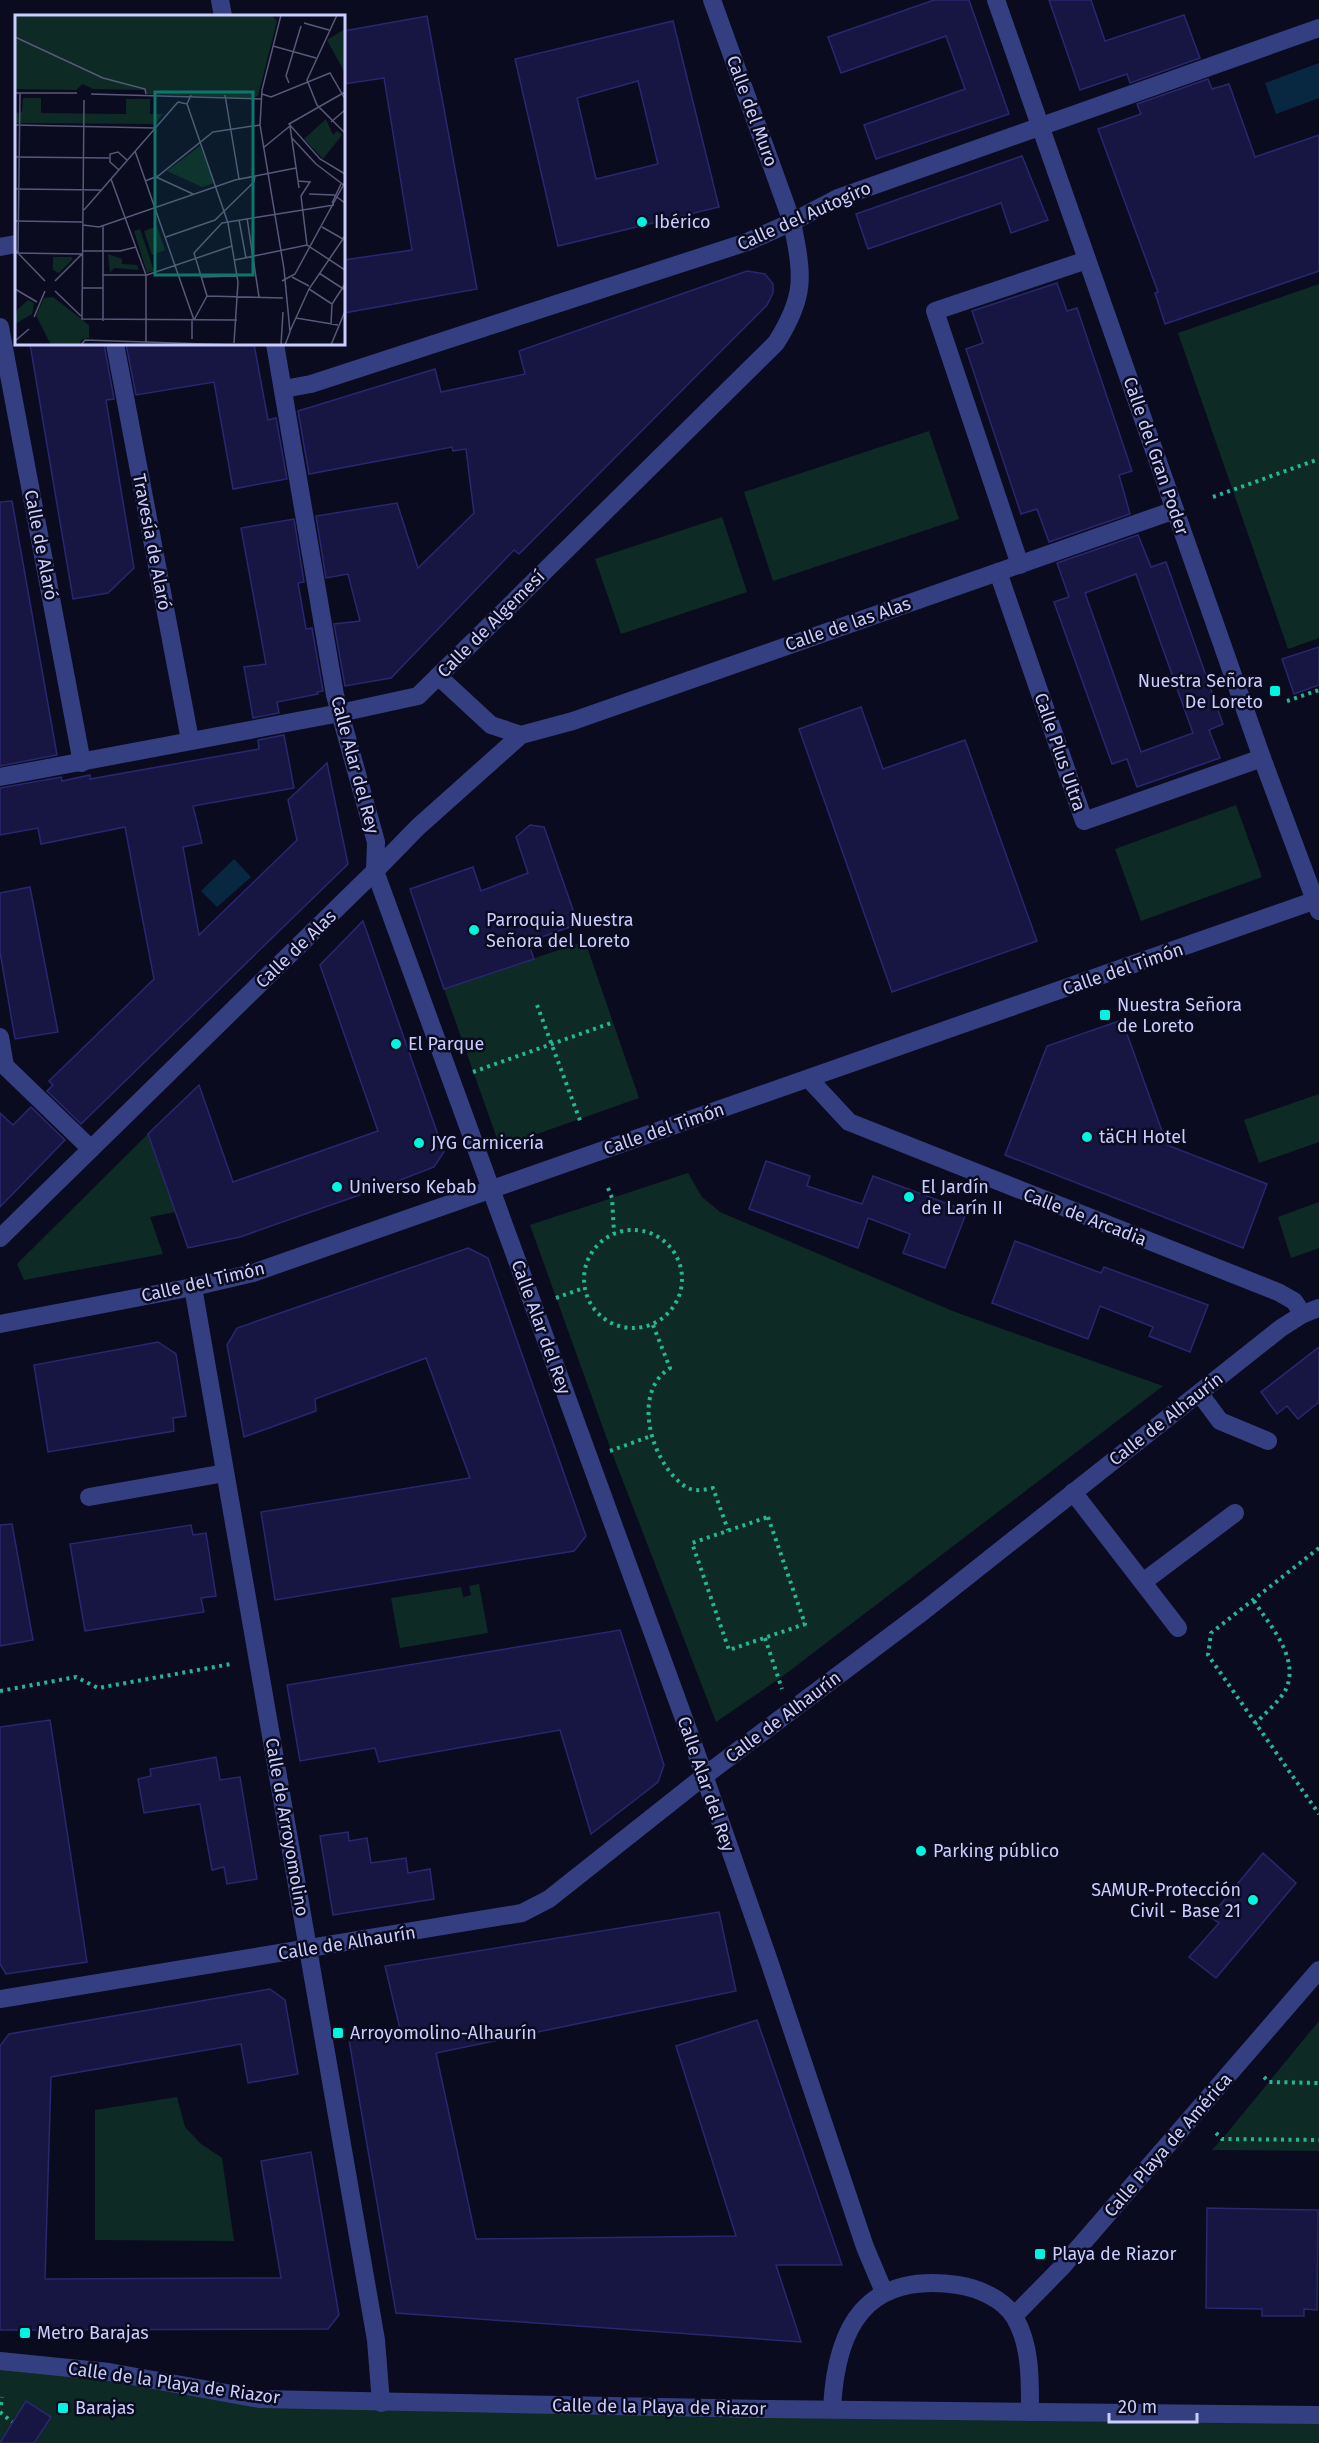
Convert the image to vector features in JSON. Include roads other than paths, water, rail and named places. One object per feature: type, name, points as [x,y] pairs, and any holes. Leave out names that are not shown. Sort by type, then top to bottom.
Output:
[{"type":"street","points":[[220,0],[223,15]]},
{"type":"street","name":"Calle del Muro","points":[[712,0],[792,222]]},
{"type":"street","name":"Calle del Gran Poder","points":[[996,0],[1262,758],[1318,904]]},
{"type":"street","name":"Calle del Autogiro","points":[[284,389],[311,384],[747,242],[838,198],[1319,28]]},
{"type":"street","name":"Calle de Algemesí","points":[[0,777],[82,763],[418,696],[776,343],[790,321],[799,299],[801,280],[792,222]]},
{"type":"street","points":[[0,247],[15,244]]},
{"type":"street","points":[[1020,565],[935,312],[1088,260]]},
{"type":"street","name":"Calle de Alaró","points":[[0,327],[82,763]]},
{"type":"street","name":"Travesía de Alaró","points":[[115,345],[190,740]]},
{"type":"street","name":"Calle Alar del Rey","points":[[275,345],[340,713],[376,842],[375,872],[768,1958],[866,2247],[884,2292]]},
{"type":"street","name":"Calle de las Alas","points":[[521,735],[573,721],[1175,510]]},
{"type":"street","name":"Calle Plus Ultra","points":[[998,572],[1084,821],[1262,758]]},
{"type":"street","points":[[438,676],[491,725],[521,735]]},
{"type":"street","name":"Calle de Alas","points":[[0,1238],[375,872],[418,827],[521,735]]},
{"type":"street","name":"Calle del Timón","points":[[0,1324],[193,1287],[253,1273],[1318,904]]},
{"type":"street","points":[[0,1037],[5,1066],[91,1149]]},
{"type":"street","name":"Calle de Arcadia","points":[[809,1079],[849,1122],[892,1142],[1278,1292],[1311,1311]]},
{"type":"street","name":"Calle de Arroyomolino","points":[[193,1287],[376,2340],[381,2403]]},
{"type":"street","name":"Calle de Alhaurín","points":[[0,1999],[522,1913],[535,1908],[703,1777],[925,1610],[1281,1328],[1311,1311]]},
{"type":"street","points":[[1200,1394],[1220,1421],[1268,1441]]},
{"type":"street","points":[[89,1497],[225,1473]]},
{"type":"street","points":[[1073,1492],[1178,1628]]},
{"type":"street","points":[[1143,1582],[1235,1513]]},
{"type":"street","name":"Calle Playa de América","points":[[1014,2316],[1061,2268],[1319,1970]]},
{"type":"street","points":[[832,2409],[833,2376],[840,2347],[854,2321],[869,2303],[884,2292],[909,2284],[940,2283],[971,2287],[996,2298],[1014,2316],[1025,2344],[1030,2412]]},
{"type":"street","name":"Calle de la Playa de Riazor","points":[[1,2361],[109,2372],[260,2399],[381,2403],[1319,2415]]},
{"type":"water","points":[[1319,63],[1319,98],[1276,114],[1265,83]]},
{"type":"water","points":[[234,859],[251,877],[217,907],[201,891]]},
{"type":"place","name":"Ibérico","points":[[642,222]]},
{"type":"place","name":"Nuestra Señora De Loreto","points":[[1275,691]]},
{"type":"place","name":"Parroquia Nuestra Señora del Loreto","points":[[474,930]]},
{"type":"place","name":"Nuestra Señora de Loreto","points":[[1105,1015]]},
{"type":"place","name":"El Parque","points":[[396,1044]]},
{"type":"place","name":"täCH Hotel","points":[[1087,1137]]},
{"type":"place","name":"JYG Carnicería","points":[[419,1143]]},
{"type":"place","name":"Universo Kebab","points":[[337,1187]]},
{"type":"place","name":"El Jardín de Larín II","points":[[909,1197]]},
{"type":"place","name":"Parking público","points":[[921,1851]]},
{"type":"place","name":"SAMUR-Protección Civil - Base 21","points":[[1253,1900]]},
{"type":"place","name":"Arroyomolino-Alhaurín","points":[[338,2033]]},
{"type":"place","name":"Playa de Riazor","points":[[1040,2254]]},
{"type":"place","name":"Metro Barajas","points":[[25,2333]]},
{"type":"place","name":"Barajas","points":[[63,2408]]}]
